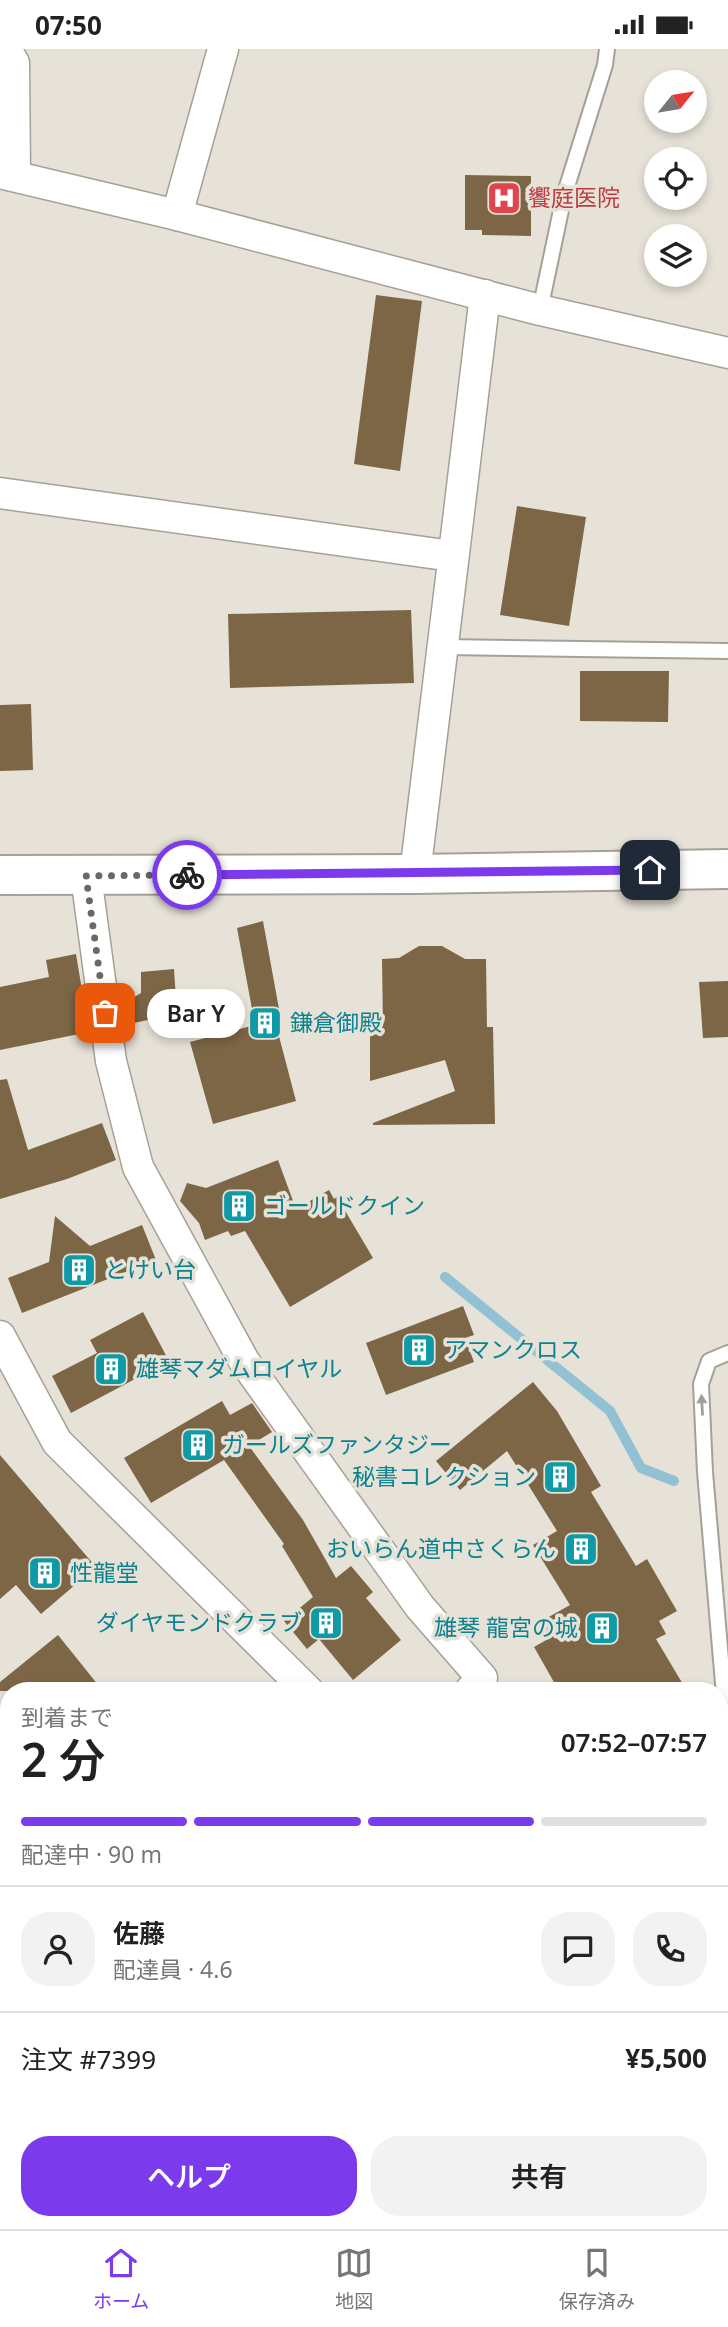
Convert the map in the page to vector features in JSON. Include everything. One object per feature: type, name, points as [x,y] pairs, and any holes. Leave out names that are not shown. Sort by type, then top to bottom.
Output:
[{"type":"main road","points":[[0,876],[728,869]]},
{"type":"street","points":[[6,49],[14,63],[8,174],[177,215],[540,310],[728,353]]},
{"type":"street","points":[[177,215],[223,49]]},
{"type":"street","points":[[415,874],[445,647],[452,556],[485,295]]},
{"type":"street","points":[[0,493],[452,556]]},
{"type":"street","points":[[86,876],[111,1061],[138,1167],[244,1361],[420,1607],[479,1682]]},
{"type":"street","points":[[0,1336],[57,1442],[299,1682]]},
{"type":"lane","points":[[540,310],[564,196],[605,65],[607,49]]},
{"type":"lane","points":[[445,647],[728,651]]},
{"type":"lane","points":[[723,1682],[705,1472],[701,1384],[709,1361],[728,1353]]},
{"type":"building","points":[[465,175],[531,176],[531,236],[482,235],[482,230],[465,230]]},
{"type":"building","points":[[376,295],[422,301],[400,471],[354,464]]},
{"type":"building","points":[[517,506],[586,517],[569,626],[500,615]]},
{"type":"building","points":[[411,610],[414,683],[230,688],[228,614]]},
{"type":"building","points":[[580,671],[669,671],[668,722],[580,721]]},
{"type":"building","points":[[31,704],[33,770],[0,771],[0,705]]},
{"type":"building","name":"鎌倉御殿","points":[[263,921],[279,1009],[275,1021],[296,1101],[213,1124],[190,1042],[255,1025],[237,928]]},
{"type":"building","points":[[419,946],[442,946],[465,959],[486,959],[487,1027],[493,1027],[495,1124],[373,1125],[455,1091],[445,1060],[370,1081],[370,1026],[383,1026],[382,959],[399,958]]},
{"type":"building","points":[[76,954],[89,1032],[0,1050],[0,987],[49,977],[46,960]]},
{"type":"building","points":[[174,969],[177,1014],[124,1025],[121,1005],[141,993],[141,972]]},
{"type":"building","points":[[728,981],[728,1037],[703,1038],[699,982]]},
{"type":"building","points":[[7,1079],[28,1150],[102,1123],[116,1160],[67,1179],[0,1199],[0,1080]]},
{"type":"building","points":[[278,1160],[296,1209],[329,1190],[334,1199],[337,1197],[373,1258],[290,1307],[245,1231],[231,1236],[228,1231],[205,1240],[199,1223],[180,1201],[187,1183],[206,1188]]},
{"type":"building","name":"とけい台","points":[[55,1216],[90,1246],[142,1225],[156,1260],[22,1313],[8,1278],[49,1262]]},
{"type":"building","name":"アマンクロス","points":[[463,1306],[474,1335],[465,1338],[474,1362],[386,1395],[366,1343]]},
{"type":"building","name":"雄琴マダムロイヤル","points":[[143,1312],[169,1361],[71,1413],[52,1376],[97,1353],[90,1340]]},
{"type":"building","points":[[533,1382],[557,1411],[601,1486],[591,1492],[636,1566],[647,1559],[677,1611],[659,1621],[666,1634],[656,1639],[682,1682],[554,1682],[534,1647],[548,1639],[538,1623],[570,1605],[533,1545],[557,1531],[507,1451],[460,1490],[436,1461]]},
{"type":"building","points":[[222,1401],[230,1415],[252,1403],[272,1432],[249,1446],[303,1520],[336,1578],[351,1566],[373,1592],[366,1598],[401,1640],[353,1680],[319,1639],[307,1649],[284,1621],[313,1597],[282,1546],[284,1544],[224,1460],[151,1503],[124,1458]]},
{"type":"building","name":"性龍堂","points":[[0,1455],[96,1567],[41,1614],[16,1585],[0,1599]]},
{"type":"building","points":[[58,1635],[96,1682],[0,1682]]},
{"type":"waterway","points":[[445,1277],[610,1411],[641,1468],[674,1481]]},
{"type":"way so far","points":[[105,1013],[86,876],[187,875]]},
{"type":"place","name":"饗庭医院","points":[[504,198]]},
{"type":"place","name":"Bar Y","points":[[105,1013]]},
{"type":"place","name":"鎌倉御殿","points":[[265,1023]]},
{"type":"place","name":"ゴールドクイン","points":[[239,1206]]},
{"type":"place","name":"とけい台","points":[[79,1270]]},
{"type":"place","name":"アマンクロス","points":[[419,1350]]},
{"type":"place","name":"雄琴マダムロイヤル","points":[[111,1369]]},
{"type":"place","name":"ガールズファンタジー","points":[[198,1445]]},
{"type":"place","name":"秘書コレクション","points":[[560,1477]]},
{"type":"place","name":"おいらん道中さくらん","points":[[581,1549]]},
{"type":"place","name":"性龍堂","points":[[45,1573]]},
{"type":"place","name":"ダイヤモンドクラブ","points":[[326,1623]]},
{"type":"place","name":"雄琴 龍宮の城","points":[[602,1628]]},
{"type":"route","points":[[187,875],[650,870]]}]
